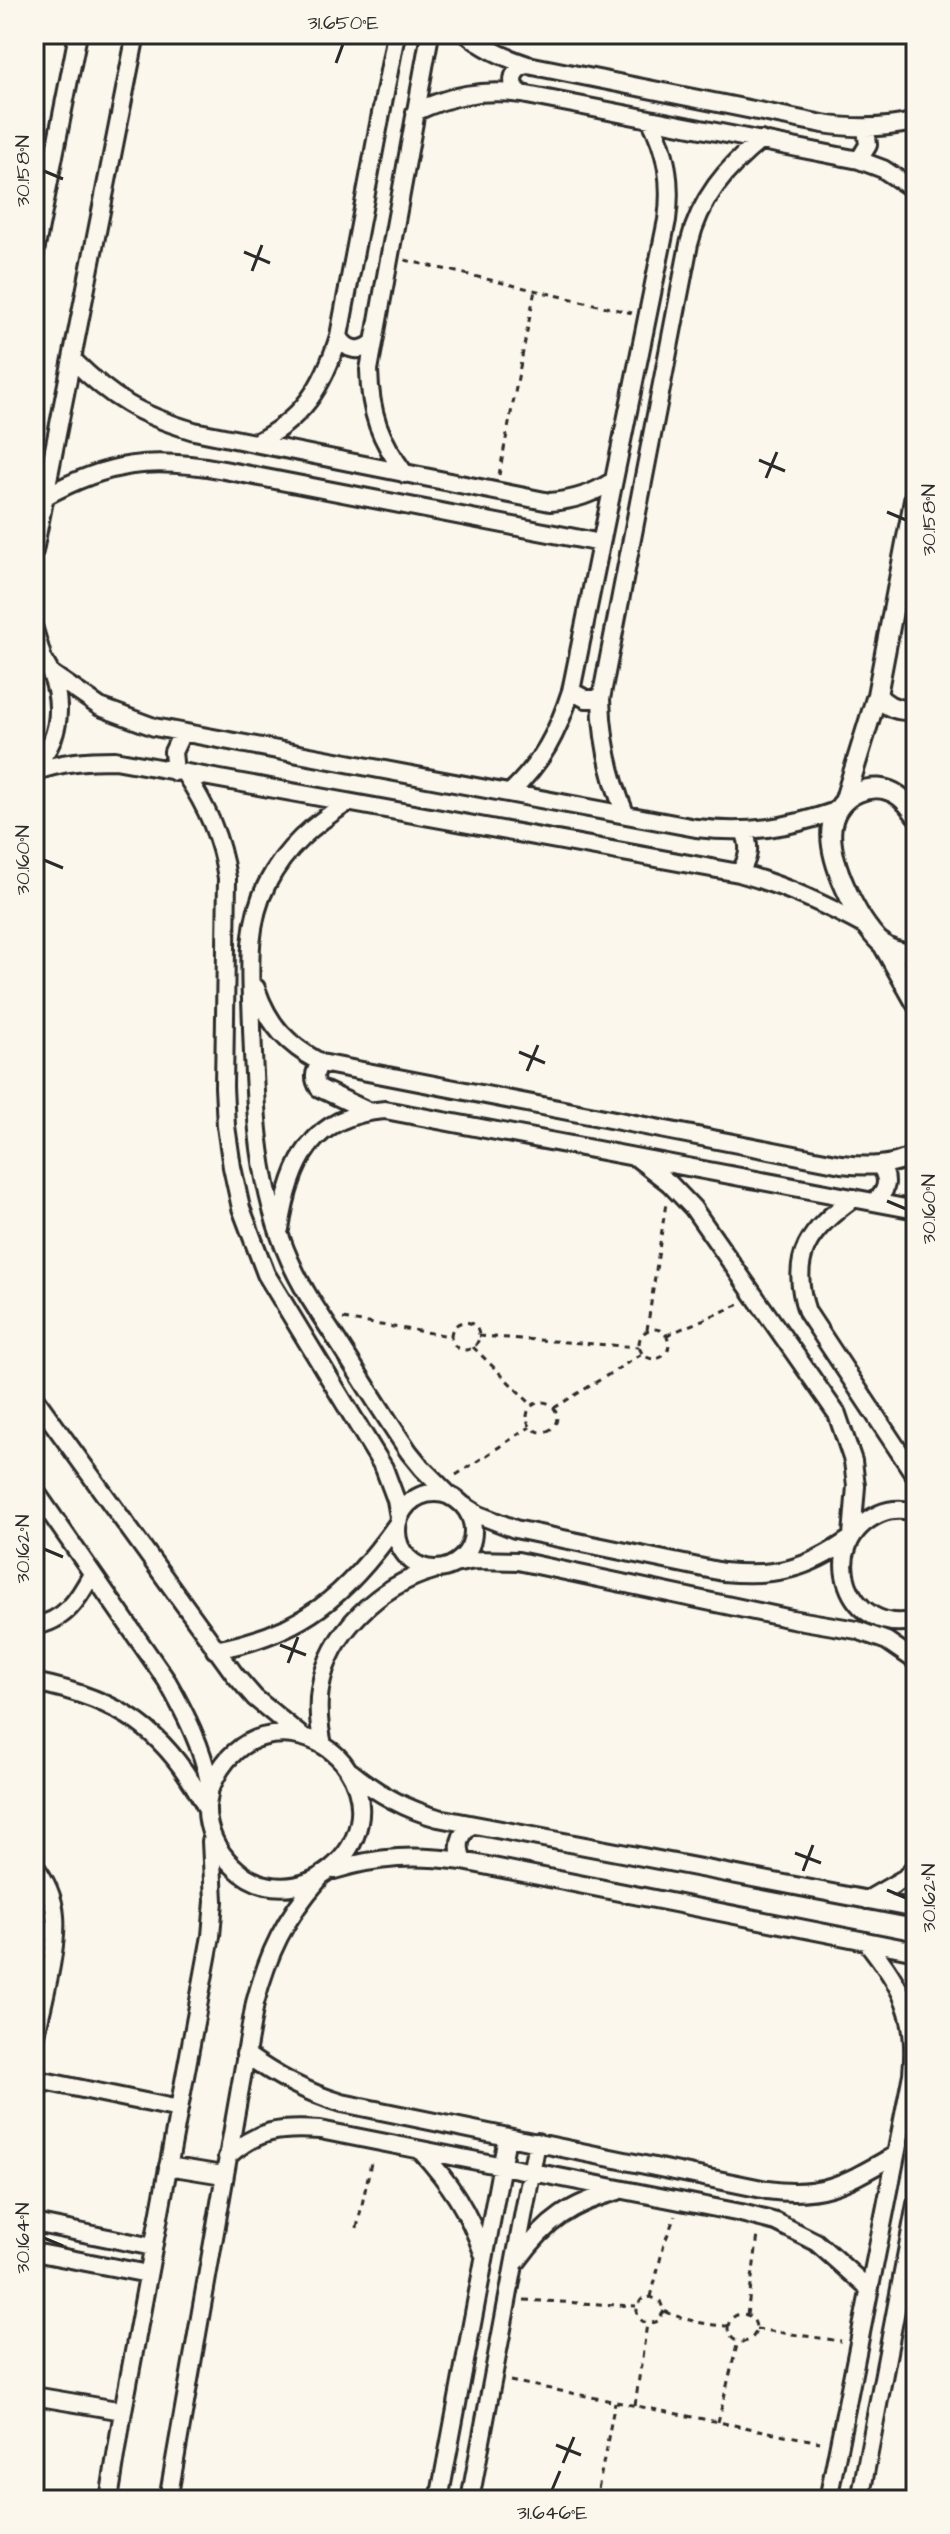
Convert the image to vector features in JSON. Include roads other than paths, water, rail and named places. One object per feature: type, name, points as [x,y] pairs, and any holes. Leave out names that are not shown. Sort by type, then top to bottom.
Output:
[{"type":"street","points":[[34,257],[78,34]]},
{"type":"street","points":[[34,551],[136,34]]},
{"type":"street","points":[[255,443],[278,432],[299,412],[317,389],[330,363],[339,336],[396,34]]},
{"type":"street","points":[[405,474],[388,451],[376,426],[370,398],[369,370],[430,34]]},
{"type":"street","points":[[467,34],[504,57],[528,65],[823,124],[866,128],[916,121]]},
{"type":"street","points":[[522,94],[514,87],[513,77],[519,68],[528,65]]},
{"type":"street","points":[[415,112],[440,100],[467,93],[494,91],[522,94],[859,160],[883,169],[916,191]]},
{"type":"street","points":[[510,793],[547,750],[571,691],[667,220],[669,178],[666,158],[650,119]]},
{"type":"street","points":[[859,160],[868,145],[866,128]]},
{"type":"street","points":[[625,813],[606,761],[601,699],[693,226],[720,178],[761,140]]},
{"type":"street","points":[[667,220],[674,213],[679,213],[688,217],[693,226]]},
{"type":"street","points":[[339,336],[345,346],[351,348],[363,349],[373,343]]},
{"type":"street","points":[[73,360],[98,385],[127,406],[159,421],[230,438],[550,502],[573,500],[594,493],[613,481]]},
{"type":"street","points":[[224,470],[221,449],[230,438]]},
{"type":"street","points":[[44,497],[91,474],[141,463],[167,462],[224,470],[601,543]]},
{"type":"street","points":[[916,490],[877,695],[832,824],[835,855],[848,894],[916,1003]]},
{"type":"street","points":[[34,629],[38,653],[52,674],[59,711],[49,747],[34,769]]},
{"type":"street","points":[[52,674],[100,707],[182,733],[696,828],[744,831],[789,826],[841,805],[857,792],[871,789],[886,790],[899,796],[916,815]]},
{"type":"street","points":[[571,691],[586,699],[601,699]]},
{"type":"street","points":[[877,695],[892,708],[903,711],[916,709]]},
{"type":"street","points":[[182,733],[173,752],[180,773],[207,810],[223,850],[228,905],[224,1087],[228,1140],[241,1208],[266,1274],[384,1468],[391,1483],[400,1547],[407,1557],[427,1568],[447,1566],[464,1555],[471,1543],[473,1530],[470,1516],[409,1452],[304,1289],[279,1235],[267,1196],[260,1156],[250,972],[256,911],[267,884],[300,838],[347,803]]},
{"type":"street","points":[[34,769],[84,760],[115,760],[739,873],[806,895],[900,953],[916,953]]},
{"type":"street","points":[[739,873],[749,853],[744,831]]},
{"type":"street","points":[[228,905],[244,899],[252,903],[256,911]]},
{"type":"street","points":[[250,972],[260,1001],[274,1027],[295,1048],[321,1063],[825,1161],[880,1166],[916,1154]]},
{"type":"street","points":[[321,1063],[315,1072],[319,1088],[368,1111]]},
{"type":"street","points":[[279,1235],[292,1173],[305,1148],[323,1130],[344,1118],[368,1111],[401,1111],[916,1210]]},
{"type":"street","points":[[633,1155],[669,1183],[693,1208],[837,1414],[847,1437],[856,1486],[851,1537],[844,1558],[845,1579],[853,1597],[867,1612],[885,1620],[905,1623],[916,1620]]},
{"type":"street","points":[[874,1201],[886,1186],[880,1166]]},
{"type":"street","points":[[854,1198],[820,1225],[808,1241],[801,1257],[801,1294],[807,1312],[916,1477]]},
{"type":"street","points":[[34,1397],[215,1650],[255,1698],[302,1736],[323,1745],[368,1785],[415,1812],[470,1826],[916,1909]]},
{"type":"street","points":[[34,1489],[167,1681],[198,1746],[211,1787]]},
{"type":"street","points":[[215,1650],[261,1639],[305,1619],[330,1601],[382,1545],[405,1506],[426,1494],[451,1496],[488,1519],[515,1529],[750,1575],[777,1573],[828,1555],[867,1520],[886,1511],[916,1512]]},
{"type":"street","points":[[323,1745],[318,1716],[320,1688],[328,1661],[360,1614],[378,1597],[417,1575],[475,1560],[518,1561],[857,1630],[887,1641],[916,1661]]},
{"type":"street","points":[[34,1626],[60,1617],[73,1607],[92,1574]]},
{"type":"street","points":[[857,1630],[885,1620]]},
{"type":"street","points":[[885,1620],[900,1649]]},
{"type":"street","points":[[34,1682],[83,1693],[115,1707],[144,1726],[170,1750],[191,1778],[207,1809]]},
{"type":"street","points":[[109,2500],[211,1936],[214,1901],[207,1809],[211,1787],[221,1766],[237,1750],[257,1739],[279,1734],[302,1736]]},
{"type":"street","points":[[168,2500],[223,2175],[264,1968],[291,1914],[343,1858],[353,1842],[359,1824],[360,1804],[356,1785],[347,1768]]},
{"type":"street","points":[[463,1861],[460,1838],[470,1826]]},
{"type":"street","points":[[210,1831],[220,1852],[235,1869],[255,1881],[277,1886],[300,1885],[360,1862],[425,1856],[916,1951]]},
{"type":"street","points":[[34,1865],[49,1890],[55,1915],[54,1940],[34,2044]]},
{"type":"street","points":[[867,1900],[905,1878],[916,1865]]},
{"type":"street","points":[[828,2500],[915,2051],[913,2030],[901,1990],[866,1941]]},
{"type":"street","points":[[245,2054],[290,2084],[342,2103],[782,2192],[805,2193],[828,2189],[850,2181],[895,2155]]},
{"type":"street","points":[[34,2079],[179,2109]]},
{"type":"street","points":[[227,2157],[259,2135],[278,2130],[320,2130],[682,2202],[768,2220],[816,2242],[869,2289]]},
{"type":"street","points":[[439,2500],[507,2137]]},
{"type":"street","points":[[470,2500],[537,2142]]},
{"type":"street","points":[[420,2150],[460,2199],[484,2257]]},
{"type":"street","points":[[168,2166],[223,2175]]},
{"type":"street","points":[[515,2264],[534,2237],[560,2214],[590,2199],[623,2190]]},
{"type":"street","points":[[768,2220],[782,2218],[787,2208],[782,2192]]},
{"type":"street","points":[[860,2500],[916,2204]]},
{"type":"street","points":[[34,2223],[153,2247]]},
{"type":"street","points":[[34,2252],[148,2274]]},
{"type":"street","points":[[34,2396],[123,2411]]},
{"type":"street","points":[[841,2439],[872,2436]]}]
